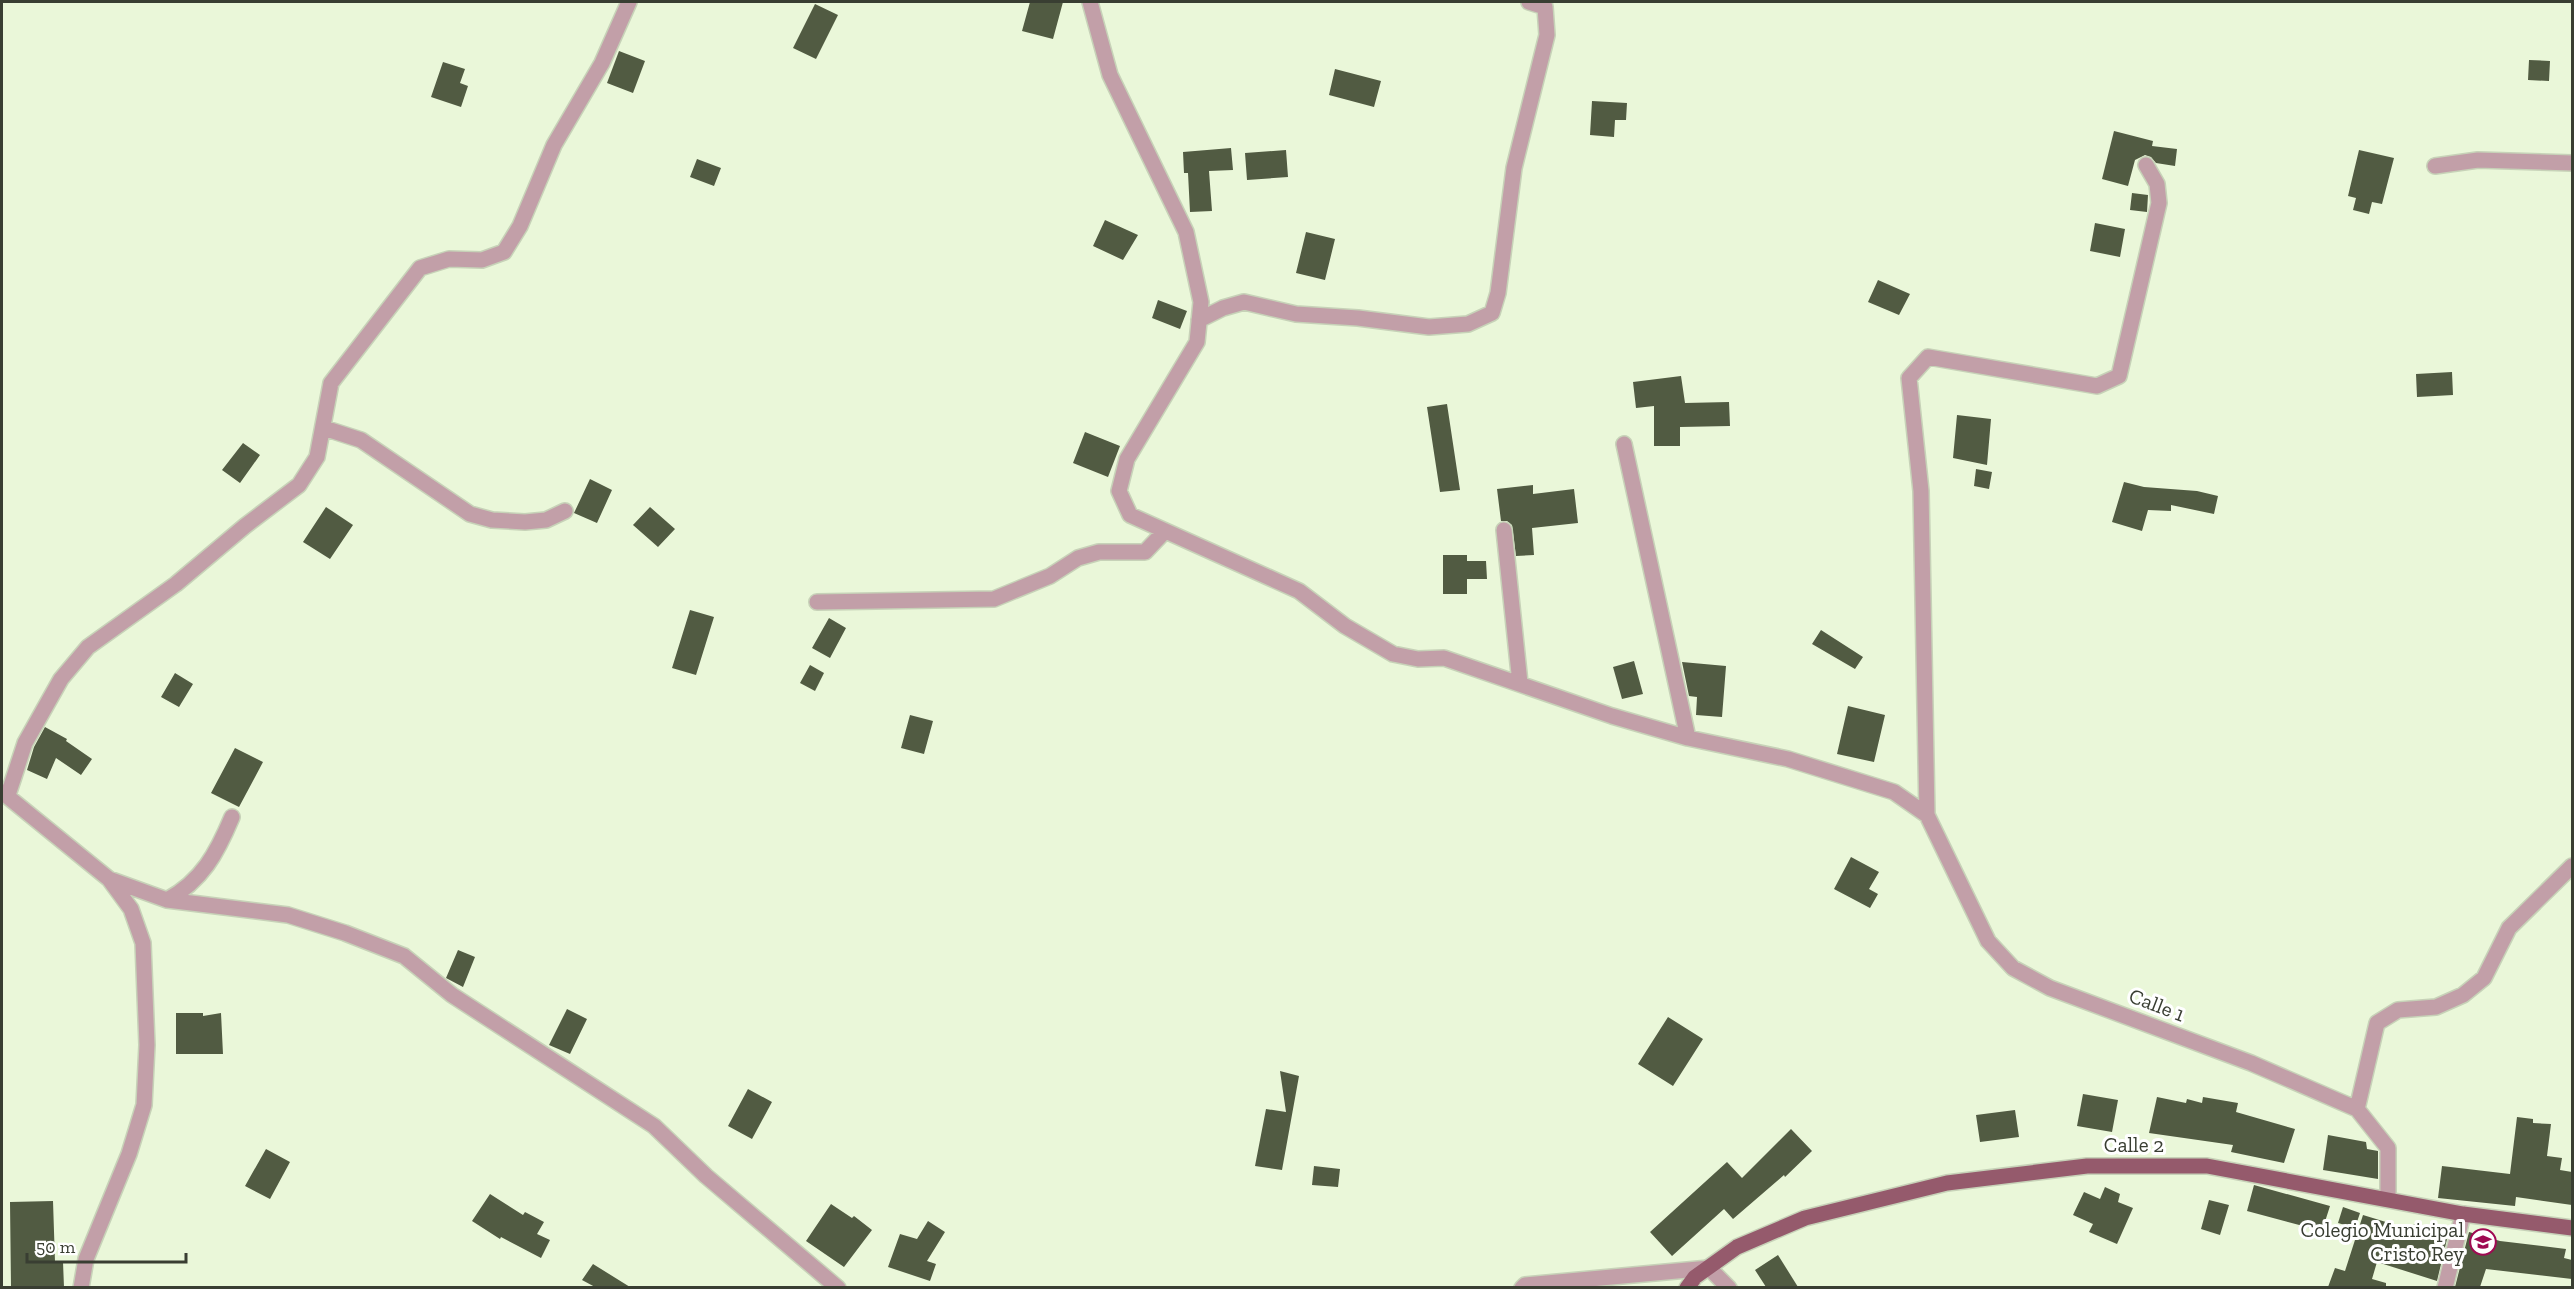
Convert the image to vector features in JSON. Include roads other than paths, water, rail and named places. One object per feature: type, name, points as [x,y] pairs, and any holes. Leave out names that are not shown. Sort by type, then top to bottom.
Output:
[{"type":"main road","name":"Calle 2","points":[[1687,1287],[1695,1277],[1737,1247],[1805,1218],[1947,1183],[2087,1166],[2207,1166],[2463,1214],[2572,1228]]},
{"type":"street","points":[[81,1287],[86,1259],[129,1154],[144,1105],[147,1045],[142,943],[131,909],[109,879],[5,794],[25,743],[61,679],[88,647],[176,584],[245,526],[299,486],[317,457],[331,383],[420,268],[449,259],[482,260],[504,252],[520,226],[554,145],[602,63],[629,2]]},
{"type":"street","points":[[1090,2],[1110,75],[1186,232],[1201,302],[1197,342],[1127,459],[1119,491],[1130,515],[1299,591],[1345,626],[1393,654],[1418,659],[1444,658],[1612,716],[1688,738],[1788,759],[1894,792],[1927,815]]},
{"type":"street","points":[[1199,320],[1222,308],[1244,302],[1296,314],[1358,318],[1429,327],[1468,324],[1492,313],[1498,293],[1514,168],[1548,35],[1545,7],[1529,2]]},
{"type":"street","points":[[2435,166],[2478,159],[2572,163]]},
{"type":"street","points":[[1927,815],[1921,491],[1909,378],[1928,357],[2097,386],[2119,376],[2158,203],[2157,184],[2146,165]]},
{"type":"street","points":[[324,428],[361,440],[470,514],[492,520],[525,522],[546,520],[565,511]]},
{"type":"street","points":[[1624,444],[1688,738]]},
{"type":"street","points":[[1504,530],[1520,683]]},
{"type":"street","points":[[817,602],[994,598],[1050,576],[1078,558],[1099,552],[1145,552],[1165,531]]},
{"type":"street","name":"Calle 1","points":[[1927,815],[1988,941],[2013,968],[2050,988],[2251,1063],[2357,1109],[2388,1148],[2388,1199]]},
{"type":"street","points":[[167,900],[188,888],[205,867],[222,842],[232,817]]},
{"type":"street","points":[[2357,1109],[2376,1023],[2398,1010],[2436,1007],[2463,995],[2484,978],[2509,928],[2572,866]]},
{"type":"street","points":[[109,879],[167,900],[288,915],[345,933],[404,956],[452,995],[654,1126],[706,1176],[838,1287]]},
{"type":"street","points":[[2445,1287],[2463,1214]]},
{"type":"street","points":[[1522,1287],[1709,1268],[1729,1287]]},
{"type":"place","name":"Colegio Municipal Cristo Rey","points":[[2483,1242]]}]
